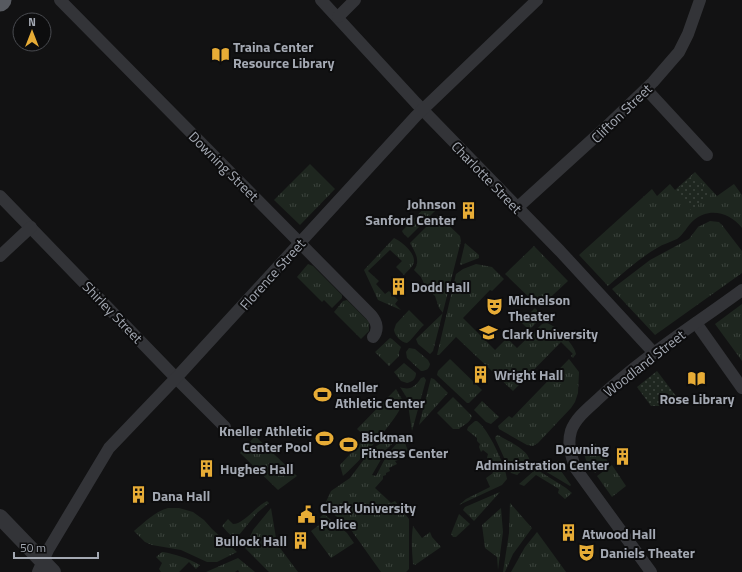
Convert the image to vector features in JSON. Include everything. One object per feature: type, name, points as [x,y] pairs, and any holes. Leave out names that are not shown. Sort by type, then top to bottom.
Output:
[{"type":"street","name":"Downing Street","points":[[60,0],[374,318],[377,330],[373,337]]},
{"type":"street","name":"Charlotte Street","points":[[321,0],[423,110],[560,251],[654,353]]},
{"type":"street","points":[[338,17],[355,0]]},
{"type":"street","name":"Florence Street","points":[[45,568],[109,448],[176,378],[423,110],[537,0]]},
{"type":"street","name":"Clifton Street","points":[[517,208],[646,89],[678,52],[688,34],[700,0]]},
{"type":"street","points":[[646,89],[707,155]]},
{"type":"street","name":"Shirley Street","points":[[0,196],[176,378],[226,427]]},
{"type":"street","points":[[0,256],[31,227]]},
{"type":"street","name":"Woodland Street","points":[[651,572],[576,469],[570,451],[569,440],[572,430],[575,423],[584,412],[621,377],[742,290]]},
{"type":"street","points":[[696,323],[742,388]]},
{"type":"street","points":[[0,517],[45,568]]},
{"type":"green space","points":[[310,164],[335,189],[300,225],[274,200]]},
{"type":"green space","points":[[695,172],[717,196],[734,184],[742,195],[742,228],[726,215],[713,213],[700,216],[692,222],[677,239],[662,245],[651,252],[608,286],[579,255],[652,189],[657,196],[670,184],[675,190]]},
{"type":"green space","points":[[693,175],[711,195],[691,210],[675,191]]},
{"type":"green space","points":[[431,201],[438,208],[408,238],[402,231]]},
{"type":"green space","points":[[438,215],[460,236],[461,241],[443,313],[439,308],[435,296],[426,288],[421,277],[414,270],[417,260],[410,243]]},
{"type":"green space","points":[[710,221],[719,222],[742,251],[742,273],[655,335],[612,289],[650,260],[689,239],[698,227]]},
{"type":"green space","points":[[394,238],[404,244],[412,254],[414,262],[411,267],[404,275],[396,267],[402,261],[390,250],[368,271],[379,281],[376,284],[385,294],[389,291],[398,300],[395,304],[401,310],[378,300],[364,270]]},
{"type":"green space","points":[[465,243],[479,255],[479,258],[461,265],[460,264]]},
{"type":"green space","points":[[534,246],[568,281],[540,307],[505,274]]},
{"type":"green space","points":[[308,264],[313,266],[342,295],[342,298],[332,308],[324,300],[322,302],[297,277]]},
{"type":"green space","points":[[476,264],[492,267],[504,279],[492,291],[490,290],[463,318],[495,350],[507,338],[517,348],[542,324],[546,323],[558,330],[566,338],[575,351],[576,354],[573,358],[571,356],[573,354],[561,342],[513,391],[456,337],[439,355],[437,355],[456,274],[463,269]]},
{"type":"green space","points":[[347,300],[369,322],[369,331],[361,339],[334,312],[343,301]]},
{"type":"green space","points":[[742,304],[742,361],[715,324]]},
{"type":"green space","points":[[535,308],[541,314],[541,318],[529,330],[521,322]]},
{"type":"green space","points":[[409,310],[424,325],[407,343],[399,338],[394,330],[396,324]]},
{"type":"green space","points":[[443,313],[433,351],[430,354],[418,344],[416,339]]},
{"type":"green space","points":[[390,338],[401,347],[399,356],[389,366],[375,352]]},
{"type":"green space","points":[[409,348],[415,349],[428,360],[430,364],[427,369],[421,371],[407,358],[406,352]]},
{"type":"green space","points":[[450,359],[482,390],[469,403],[467,403],[437,375],[438,371]]},
{"type":"green space","points":[[569,359],[579,372],[578,393],[575,402],[538,443],[533,446],[527,445],[499,429],[498,426],[509,416],[512,418]]},
{"type":"green space","points":[[404,363],[416,373],[411,382],[407,383],[401,381],[394,372]]},
{"type":"green space","points":[[657,371],[676,396],[664,406],[651,406],[637,387]]},
{"type":"green space","points":[[424,377],[426,380],[412,431],[407,398],[400,387],[410,388]]},
{"type":"green space","points":[[431,378],[434,379],[448,393],[419,425]]},
{"type":"green space","points":[[396,389],[403,401],[396,416],[367,452],[343,476],[340,465],[366,437],[357,429]]},
{"type":"green space","points":[[453,397],[472,416],[468,422],[459,429],[453,429],[437,413]]},
{"type":"green space","points":[[482,401],[499,417],[491,424],[486,422],[474,410]]},
{"type":"green space","points":[[477,421],[486,431],[496,448],[507,479],[502,485],[459,505],[466,499],[490,487],[486,478],[493,473],[492,471],[497,469],[487,458],[488,454],[483,450],[481,452],[479,447],[480,444],[477,441],[477,438],[467,430],[468,427]]},
{"type":"green space","points":[[498,435],[518,447],[527,455],[529,464],[517,475],[511,473],[495,438]]},
{"type":"green space","points":[[255,436],[297,476],[278,490],[240,453]]},
{"type":"green space","points":[[393,439],[395,441],[387,449],[372,475],[376,476],[388,453],[400,440],[404,440],[408,451],[403,455],[404,458],[395,461],[397,464],[389,468],[390,471],[383,476],[383,479],[375,488],[391,503],[395,501],[409,519],[409,569],[406,572],[381,572],[349,527],[324,506],[331,491],[350,478],[371,450],[384,441]]},
{"type":"green space","points":[[595,443],[609,463],[595,473],[586,460],[583,451]]},
{"type":"green space","points":[[558,461],[561,471],[571,485],[570,486],[545,471],[547,464]]},
{"type":"green space","points":[[612,465],[626,486],[612,497],[597,476]]},
{"type":"green space","points":[[536,469],[572,493],[565,499],[558,493],[559,489],[536,475],[524,486],[519,484]]},
{"type":"green space","points":[[500,492],[474,521],[463,510],[465,507]]},
{"type":"green space","points":[[267,501],[269,503],[257,513],[239,535],[231,535],[222,526],[228,519],[233,524],[241,521]]},
{"type":"green space","points":[[510,503],[532,528],[513,554],[505,572],[503,572],[509,533]]},
{"type":"green space","points":[[168,508],[179,508],[193,512],[204,520],[237,552],[217,562],[207,562],[181,550],[152,545],[145,542],[134,531],[154,515]]},
{"type":"green space","points":[[271,508],[277,544],[298,572],[269,572],[245,548],[253,530]]},
{"type":"green space","points":[[501,508],[503,532],[498,570],[497,557],[485,548],[482,525]]},
{"type":"green space","points":[[324,514],[347,533],[354,543],[331,558],[311,531],[323,522],[320,517]]},
{"type":"green space","points":[[459,514],[470,524],[456,537],[453,537],[451,534]]},
{"type":"green space","points":[[413,526],[422,538],[430,532],[432,537],[441,547],[415,565],[413,564],[412,549]]},
{"type":"green space","points":[[537,532],[566,572],[511,572],[525,547]]},
{"type":"green space","points":[[162,552],[191,560],[200,565],[196,569],[189,562],[179,572],[161,572],[159,569],[162,563],[156,557]]},
{"type":"green space","points":[[238,558],[255,572],[239,572],[238,570],[235,572],[206,572]]},
{"type":"place","name":"Traina Center Resource Library","points":[[220,54]]},
{"type":"place","name":"Johnson Sanford Center","points":[[469,211]]},
{"type":"place","name":"Dodd Hall","points":[[398,286]]},
{"type":"place","name":"Michelson Theater","points":[[495,307]]},
{"type":"place","name":"Clark University","points":[[489,333]]},
{"type":"place","name":"Wright Hall","points":[[481,374]]},
{"type":"place","name":"Rose Library","points":[[697,378]]},
{"type":"place","name":"Kneller Athletic Center","points":[[322,394]]},
{"type":"place","name":"Kneller Athletic Center Pool","points":[[325,438]]},
{"type":"place","name":"Bickman Fitness Center","points":[[348,444]]},
{"type":"place","name":"Downing Administration Center","points":[[622,456]]},
{"type":"place","name":"Hughes Hall","points":[[207,468]]},
{"type":"place","name":"Dana Hall","points":[[139,495]]},
{"type":"place","name":"Clark University Police","points":[[307,515]]},
{"type":"place","name":"Atwood Hall","points":[[569,533]]},
{"type":"place","name":"Bullock Hall","points":[[300,540]]},
{"type":"place","name":"Daniels Theater","points":[[587,552]]}]
